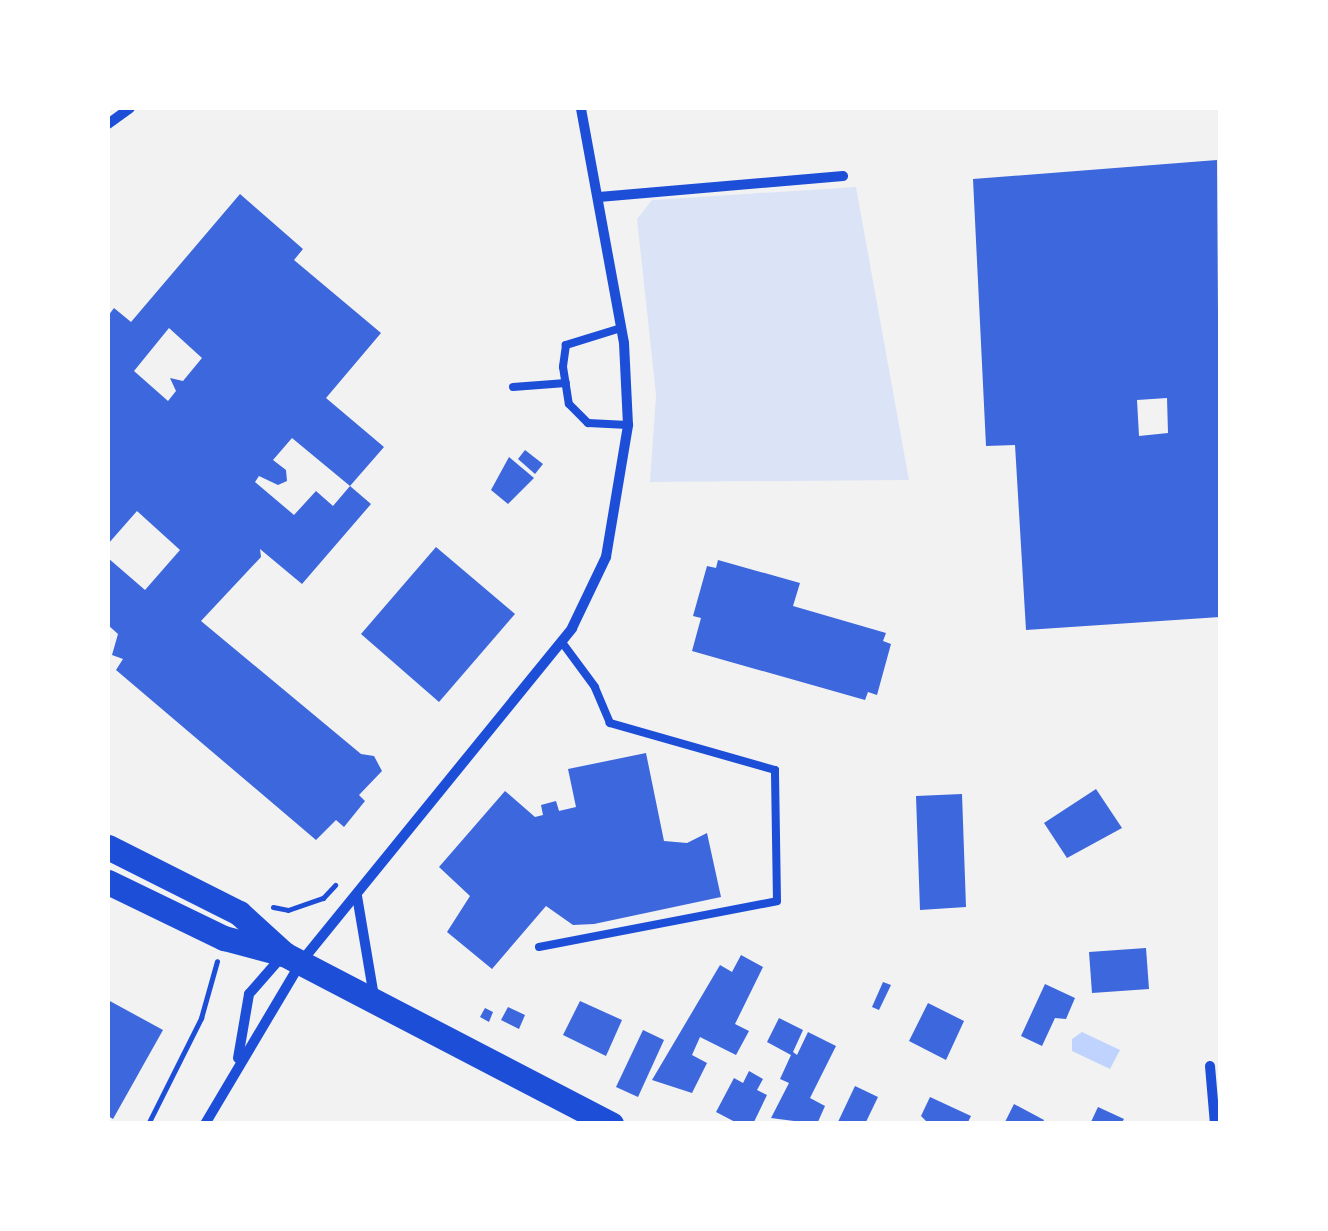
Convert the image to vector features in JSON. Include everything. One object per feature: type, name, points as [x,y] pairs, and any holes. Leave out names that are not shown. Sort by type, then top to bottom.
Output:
[{"type":"main road","points":[[108,846],[248,920],[292,958]]},
{"type":"main road","points":[[108,882],[224,938],[292,958],[375,1000],[580,1116],[611,1124]]},
{"type":"street","points":[[108,124],[130,108]]},
{"type":"street","points":[[238,1059],[248,994],[357,895],[562,641],[606,556],[628,425],[621,328],[581,108]]},
{"type":"street","points":[[599,196],[842,176]]},
{"type":"street","points":[[357,895],[375,1000]]},
{"type":"street","points":[[204,1124],[238,1059],[275,1011],[292,958]]},
{"type":"street","points":[[1210,1066],[1215,1124]]},
{"type":"lane","points":[[621,328],[566,345],[566,383],[569,404],[588,422],[628,425]]},
{"type":"lane","points":[[513,388],[566,383]]},
{"type":"lane","points":[[539,946],[777,901],[774,770],[610,723],[595,686],[562,641]]},
{"type":"path","points":[[248,920],[261,905],[288,910],[323,898],[348,872],[372,876]]},
{"type":"path","points":[[148,1124],[201,1018],[224,938]]},
{"type":"shaded area","points":[[856,187],[909,480],[650,482],[656,395],[637,219],[652,200]]},
{"type":"water","points":[[1082,1032],[1120,1050],[1110,1069],[1072,1051],[1072,1039]]},
{"type":"building","points":[[1217,160],[1220,617],[1026,630],[1015,445],[986,446],[973,179]],"holes":[[[1167,398],[1168,433],[1139,436],[1137,400]]]},
{"type":"building","points":[[240,194],[303,249],[294,260],[381,333],[326,398],[384,447],[350,486],[371,504],[302,584],[260,549],[261,557],[201,621],[361,754],[374,756],[382,771],[359,795],[365,801],[344,827],[336,820],[316,840],[116,670],[123,659],[112,655],[118,634],[108,625],[108,558],[145,590],[180,550],[137,511],[108,544],[108,316],[114,308],[131,322]],"holes":[[[169,328],[202,358],[183,381],[170,378],[176,391],[168,401],[134,371]],[[292,438],[350,486],[333,506],[316,491],[294,515],[255,482],[259,476],[278,485],[287,481],[286,470],[273,460]]]},
{"type":"building","points":[[525,450],[543,464],[535,474],[518,459]]},
{"type":"building","points":[[509,457],[534,478],[508,504],[491,490]]},
{"type":"building","points":[[436,547],[515,614],[439,702],[361,634]]},
{"type":"building","points":[[718,560],[800,583],[793,606],[886,633],[883,641],[891,644],[877,695],[868,692],[865,700],[692,651],[701,618],[693,616],[707,566],[716,568]]},
{"type":"building","points":[[646,753],[664,841],[687,843],[707,833],[721,897],[594,924],[573,925],[546,906],[492,969],[447,932],[470,896],[439,867],[505,791],[535,817],[543,815],[541,805],[556,801],[559,811],[576,807],[568,769]]},
{"type":"building","points":[[1096,789],[1122,828],[1067,858],[1044,823]]},
{"type":"building","points":[[962,794],[966,907],[920,910],[916,796]]},
{"type":"building","points":[[1146,948],[1149,989],[1092,993],[1089,952]]},
{"type":"building","points":[[741,955],[763,967],[735,1024],[749,1031],[736,1055],[700,1037],[692,1055],[707,1063],[692,1093],[652,1080],[720,965],[732,972]]},
{"type":"building","points":[[883,982],[891,985],[879,1010],[872,1007]]},
{"type":"building","points":[[1045,984],[1075,998],[1066,1019],[1055,1018],[1042,1046],[1021,1036]]},
{"type":"building","points":[[108,1000],[163,1030],[113,1119],[108,1116]]},
{"type":"building","points":[[580,1001],[622,1020],[606,1056],[563,1035]]},
{"type":"building","points":[[928,1003],[964,1021],[946,1060],[909,1041]]},
{"type":"building","points":[[508,1007],[525,1015],[519,1029],[501,1020]]},
{"type":"building","points":[[485,1008],[493,1012],[489,1022],[480,1017]]},
{"type":"building","points":[[779,1018],[803,1030],[793,1052],[797,1055],[808,1032],[836,1046],[810,1098],[825,1106],[817,1124],[771,1118],[789,1083],[780,1079],[791,1055],[767,1042]]},
{"type":"building","points":[[643,1030],[664,1040],[638,1097],[616,1087]]},
{"type":"building","points":[[749,1071],[763,1079],[757,1090],[767,1095],[753,1124],[739,1124],[716,1112],[734,1078],[743,1083]]},
{"type":"building","points":[[855,1086],[878,1097],[865,1124],[837,1124]]},
{"type":"building","points":[[930,1097],[971,1116],[967,1124],[929,1124],[921,1116]]},
{"type":"building","points":[[1014,1104],[1044,1120],[1042,1124],[1004,1124]]},
{"type":"building","points":[[1098,1107],[1124,1119],[1121,1124],[1090,1124]]}]
